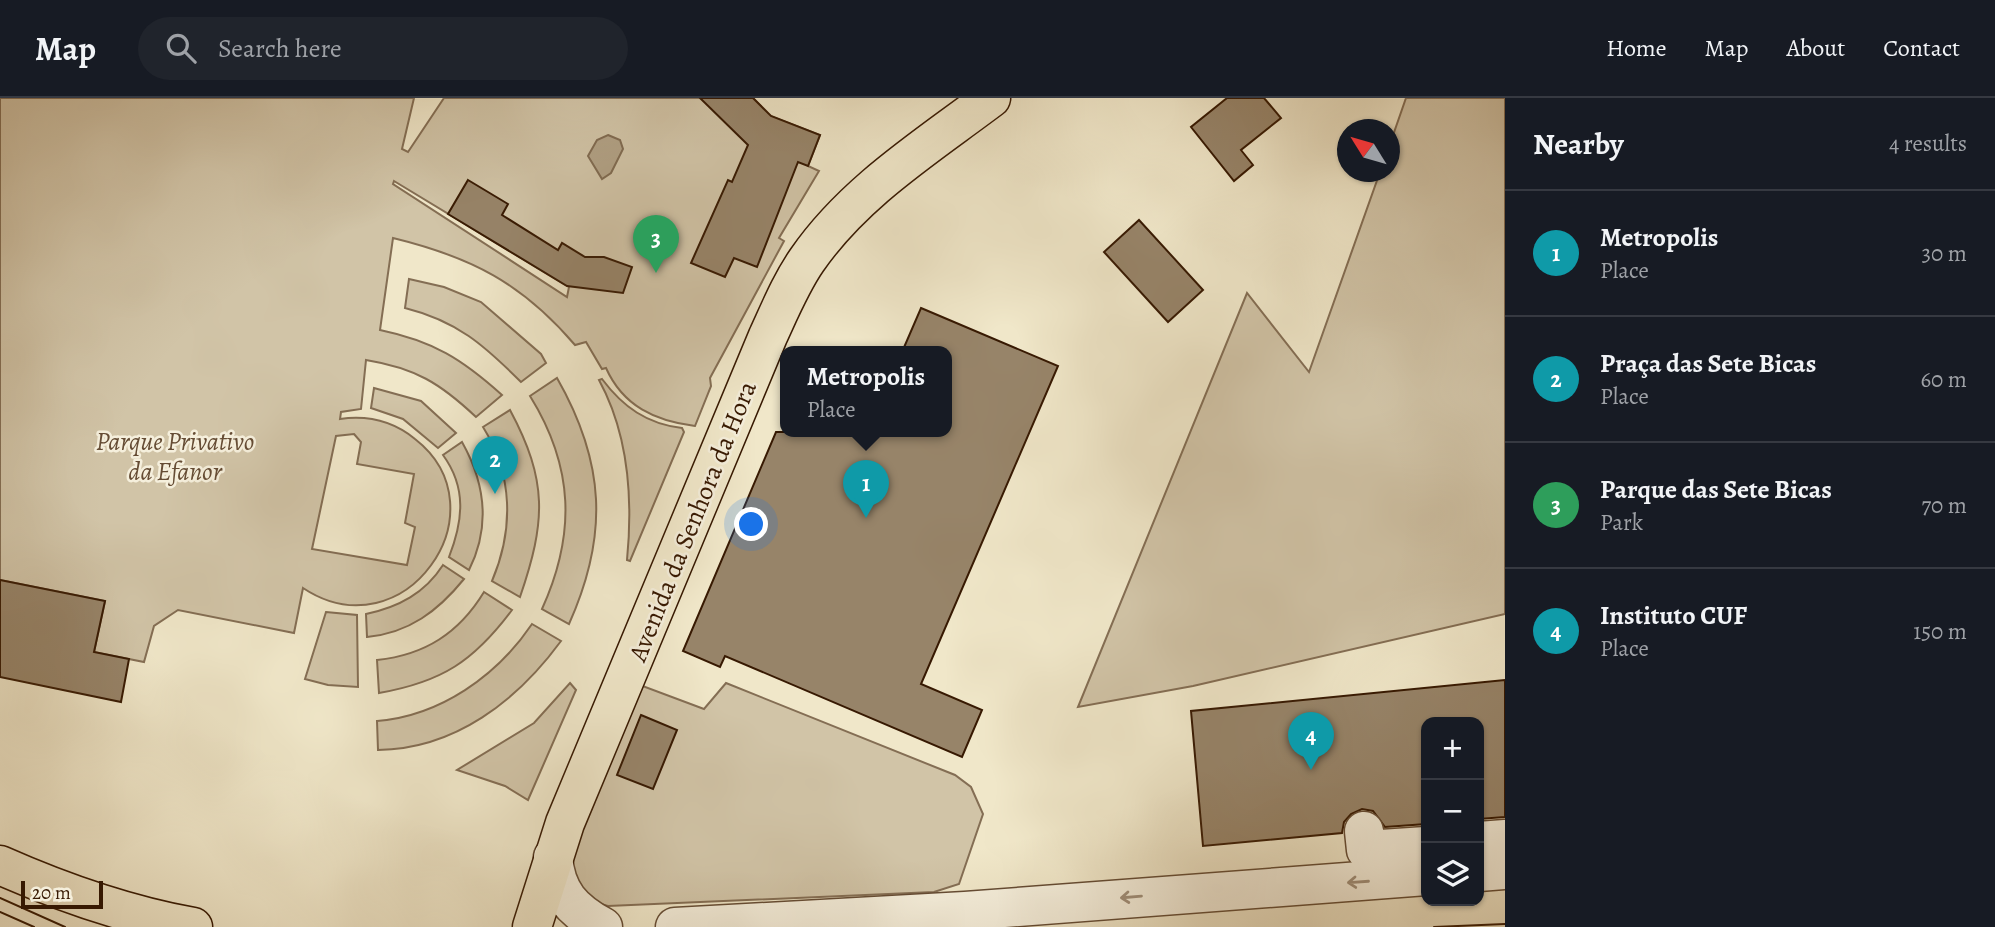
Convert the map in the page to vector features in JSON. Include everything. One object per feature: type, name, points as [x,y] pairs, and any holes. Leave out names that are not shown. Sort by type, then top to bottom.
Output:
[{"type":"main road","name":"Avenida da Senhora da Hora","points":[[532,927],[553,857],[768,336],[796,278],[819,243],[863,196],[991,98]]},
{"type":"main road","name":"Avenida da Senhora da Hora","points":[[505,927],[532,894],[553,857]]},
{"type":"main road","points":[[0,865],[85,897],[192,927]]},
{"type":"street","points":[[1364,831],[1366,850],[1421,846]]},
{"type":"street","points":[[1484,841],[1505,839]]},
{"type":"street","points":[[553,857],[557,883],[566,901],[576,912],[603,927]]},
{"type":"street","points":[[1484,872],[1505,870]]},
{"type":"street","points":[[674,927],[965,911],[1421,876]]},
{"type":"green space","name":"Parque Privativo da Efanor","points":[[0,98],[414,98],[402,149],[408,152],[444,98],[753,98],[761,106],[760,112],[820,135],[808,166],[819,171],[779,238],[784,241],[710,378],[711,386],[695,426],[667,420],[631,402],[621,392],[606,368],[602,369],[586,342],[575,345],[535,305],[493,275],[447,254],[393,238],[380,330],[399,334],[446,353],[474,371],[502,395],[476,417],[451,395],[426,379],[399,368],[366,360],[361,409],[341,412],[340,419],[380,421],[415,439],[440,469],[450,502],[446,535],[431,565],[407,589],[376,603],[341,604],[303,588],[294,633],[178,610],[154,626],[144,662],[94,652],[105,601],[0,580]],"holes":[[[394,181],[569,287],[567,297],[393,184]],[[354,434],[361,442],[357,464],[414,474],[405,523],[415,527],[407,565],[312,549],[336,436]]]},
{"type":"green space","points":[[1406,98],[1505,98],[1505,614],[1193,686],[1078,707],[1247,293],[1309,372],[1376,182],[1400,182],[1399,119]]},
{"type":"green space","points":[[409,279],[444,287],[481,302],[541,354],[546,363],[521,382],[482,346],[455,327],[405,308]]},
{"type":"green space","points":[[557,378],[585,439],[596,499],[591,560],[569,624],[542,609],[561,554],[565,501],[555,449],[545,422],[530,396]]},
{"type":"green space","points":[[602,379],[618,398],[637,413],[658,423],[682,428],[684,432],[630,561],[627,560],[629,491],[623,445],[609,401],[599,380]]},
{"type":"green space","points":[[374,388],[421,401],[456,433],[438,448],[403,419],[371,408]]},
{"type":"green space","points":[[510,410],[531,458],[539,502],[535,546],[520,597],[492,581],[504,542],[507,502],[500,464],[483,427]]},
{"type":"green space","points":[[462,442],[476,473],[483,521],[476,554],[469,570],[449,557],[460,518],[460,505],[456,480],[443,455]]},
{"type":"green space","points":[[443,565],[464,579],[444,601],[409,625],[382,635],[367,637],[366,614],[410,597],[428,583]]},
{"type":"green space","points":[[484,592],[512,610],[484,643],[470,656],[439,675],[421,683],[379,693],[377,660],[410,653],[439,639],[463,619]]},
{"type":"green space","points":[[326,612],[357,615],[358,687],[328,685],[305,679]]},
{"type":"green space","points":[[532,624],[561,641],[544,663],[504,702],[482,718],[433,741],[378,750],[377,721],[423,711],[465,690],[502,660]]},
{"type":"green space","points":[[570,683],[576,690],[528,800],[505,786],[457,770],[534,723]]},
{"type":"green space","points":[[726,683],[955,775],[971,787],[983,814],[959,884],[934,892],[608,906],[597,903],[572,882],[571,843],[640,685],[704,709]]},
{"type":"shaded area","points":[[608,135],[620,140],[623,149],[611,173],[602,179],[588,156],[597,140]]},
{"type":"building","points":[[700,98],[753,98],[771,116],[820,135],[808,166],[798,162],[757,267],[734,258],[725,277],[691,263],[728,180],[732,182],[748,145]]},
{"type":"building","points":[[1227,98],[1264,98],[1281,118],[1241,150],[1253,165],[1234,181],[1191,127]]},
{"type":"building","points":[[468,180],[508,204],[502,215],[558,250],[562,243],[585,257],[604,257],[632,267],[623,293],[567,286],[448,214]]},
{"type":"building","points":[[1139,220],[1203,290],[1168,322],[1104,252]]},
{"type":"building","points":[[921,308],[1058,366],[921,684],[982,710],[962,757],[725,656],[720,667],[683,651],[776,432],[780,432],[780,437],[952,437],[952,346],[905,346]]},
{"type":"building","points":[[0,580],[105,601],[94,652],[129,659],[121,702],[0,677]]},
{"type":"building","points":[[1505,680],[1505,817],[1484,819],[1484,717],[1421,717],[1421,824],[1385,827],[1373,811],[1362,809],[1351,814],[1344,822],[1342,833],[1203,846],[1191,711]]},
{"type":"building","points":[[641,715],[677,730],[653,789],[617,775]]},
{"type":"tram line","points":[[0,898],[65,927]]},
{"type":"tram line","points":[[0,912],[34,927]]},
{"type":"tram line","points":[[1434,927],[1505,924]]},
{"type":"place","name":"Parque das Sete Bicas","points":[[656,273]]},
{"type":"place","name":"Praça das Sete Bicas","points":[[495,494]]},
{"type":"place","name":"Metropolis","points":[[866,518]]},
{"type":"place","name":"Instituto CUF","points":[[1311,770]]}]
